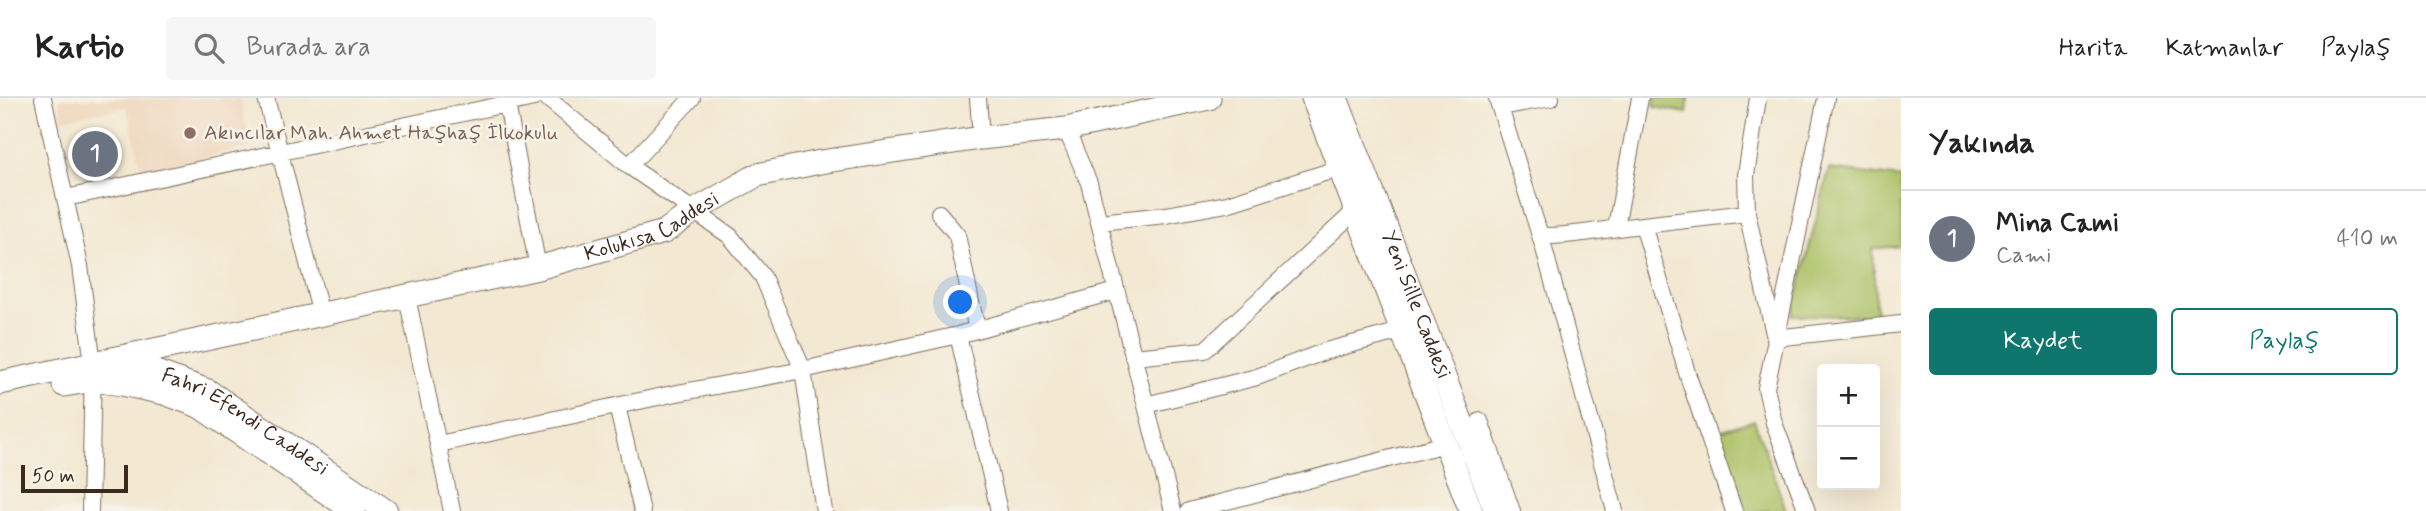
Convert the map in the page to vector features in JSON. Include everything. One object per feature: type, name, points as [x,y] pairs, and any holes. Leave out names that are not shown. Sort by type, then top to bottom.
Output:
[{"type":"street","points":[[43,98],[80,267],[94,372],[90,511]]},
{"type":"street","points":[[266,98],[321,315]]},
{"type":"street","points":[[66,198],[534,98]]},
{"type":"street","points":[[547,98],[629,166],[730,236],[763,277],[803,370],[824,511]]},
{"type":"street","points":[[629,166],[692,98]]},
{"type":"street","points":[[978,98],[981,138]]},
{"type":"street","name":"Kolukısa Caddesi","points":[[94,372],[321,315],[538,268],[664,232],[694,211],[757,175],[820,162],[1066,128],[1209,98]]},
{"type":"street","name":"Yeni Sille Caddesi","points":[[1313,98],[1397,332],[1471,511]]},
{"type":"street","name":"Yeni Sille Caddesi","points":[[1336,98],[1496,511]]},
{"type":"street","points":[[1551,98],[1499,103],[1540,236],[1615,511]]},
{"type":"street","points":[[1616,227],[1640,98]]},
{"type":"street","points":[[1758,98],[1746,175],[1747,213],[1775,338]]},
{"type":"street","points":[[1807,511],[1774,424],[1766,388],[1826,98]]},
{"type":"street","points":[[507,104],[538,268]]},
{"type":"street","points":[[1066,128],[1089,183],[1173,511]]},
{"type":"street","points":[[1099,222],[1166,215],[1227,204],[1340,168]]},
{"type":"street","points":[[939,213],[957,235],[977,330]]},
{"type":"street","points":[[1540,236],[1587,233],[1616,227],[1747,213]]},
{"type":"street","points":[[1133,357],[1205,350],[1355,219]]},
{"type":"street","points":[[1643,225],[1688,376],[1734,511]]},
{"type":"street","points":[[439,443],[617,405],[803,370],[958,335],[1116,291]]},
{"type":"street","points":[[407,297],[452,511]]},
{"type":"street","points":[[1775,338],[1901,324]]},
{"type":"street","points":[[1146,405],[1256,377],[1326,351],[1397,332],[1461,511]]},
{"type":"street","points":[[958,335],[999,511]]},
{"type":"street","points":[[0,383],[94,372]]},
{"type":"street","points":[[0,399],[80,381],[94,372]]},
{"type":"street","name":"Fahri Efendi Caddesi","points":[[94,372],[199,406],[354,511]]},
{"type":"street","name":"Fahri Efendi Caddesi","points":[[94,372],[156,372],[208,391],[386,511]]},
{"type":"street","points":[[617,405],[642,511]]},
{"type":"street","points":[[1480,421],[1512,511]]},
{"type":"street","points":[[1189,511],[1445,444]]},
{"type":"shaded area","name":"Akıncılar Mah. Ahmet Haşhaş İlkokulu","points":[[59,98],[240,98],[250,147],[142,173],[127,107],[62,119]]},
{"type":"green space","points":[[1655,98],[1689,98],[1687,113],[1654,107]]},
{"type":"green space","points":[[1829,169],[1901,178],[1901,246],[1873,249],[1876,316],[1792,315]]},
{"type":"green space","points":[[1754,420],[1786,510],[1743,511],[1716,432]]},
{"type":"place","name":"Akıncılar Mah. Ahmet Haşhaş İlkokulu","points":[[190,133]]},
{"type":"place","name":"Mina Cami","points":[[95,154]]}]
